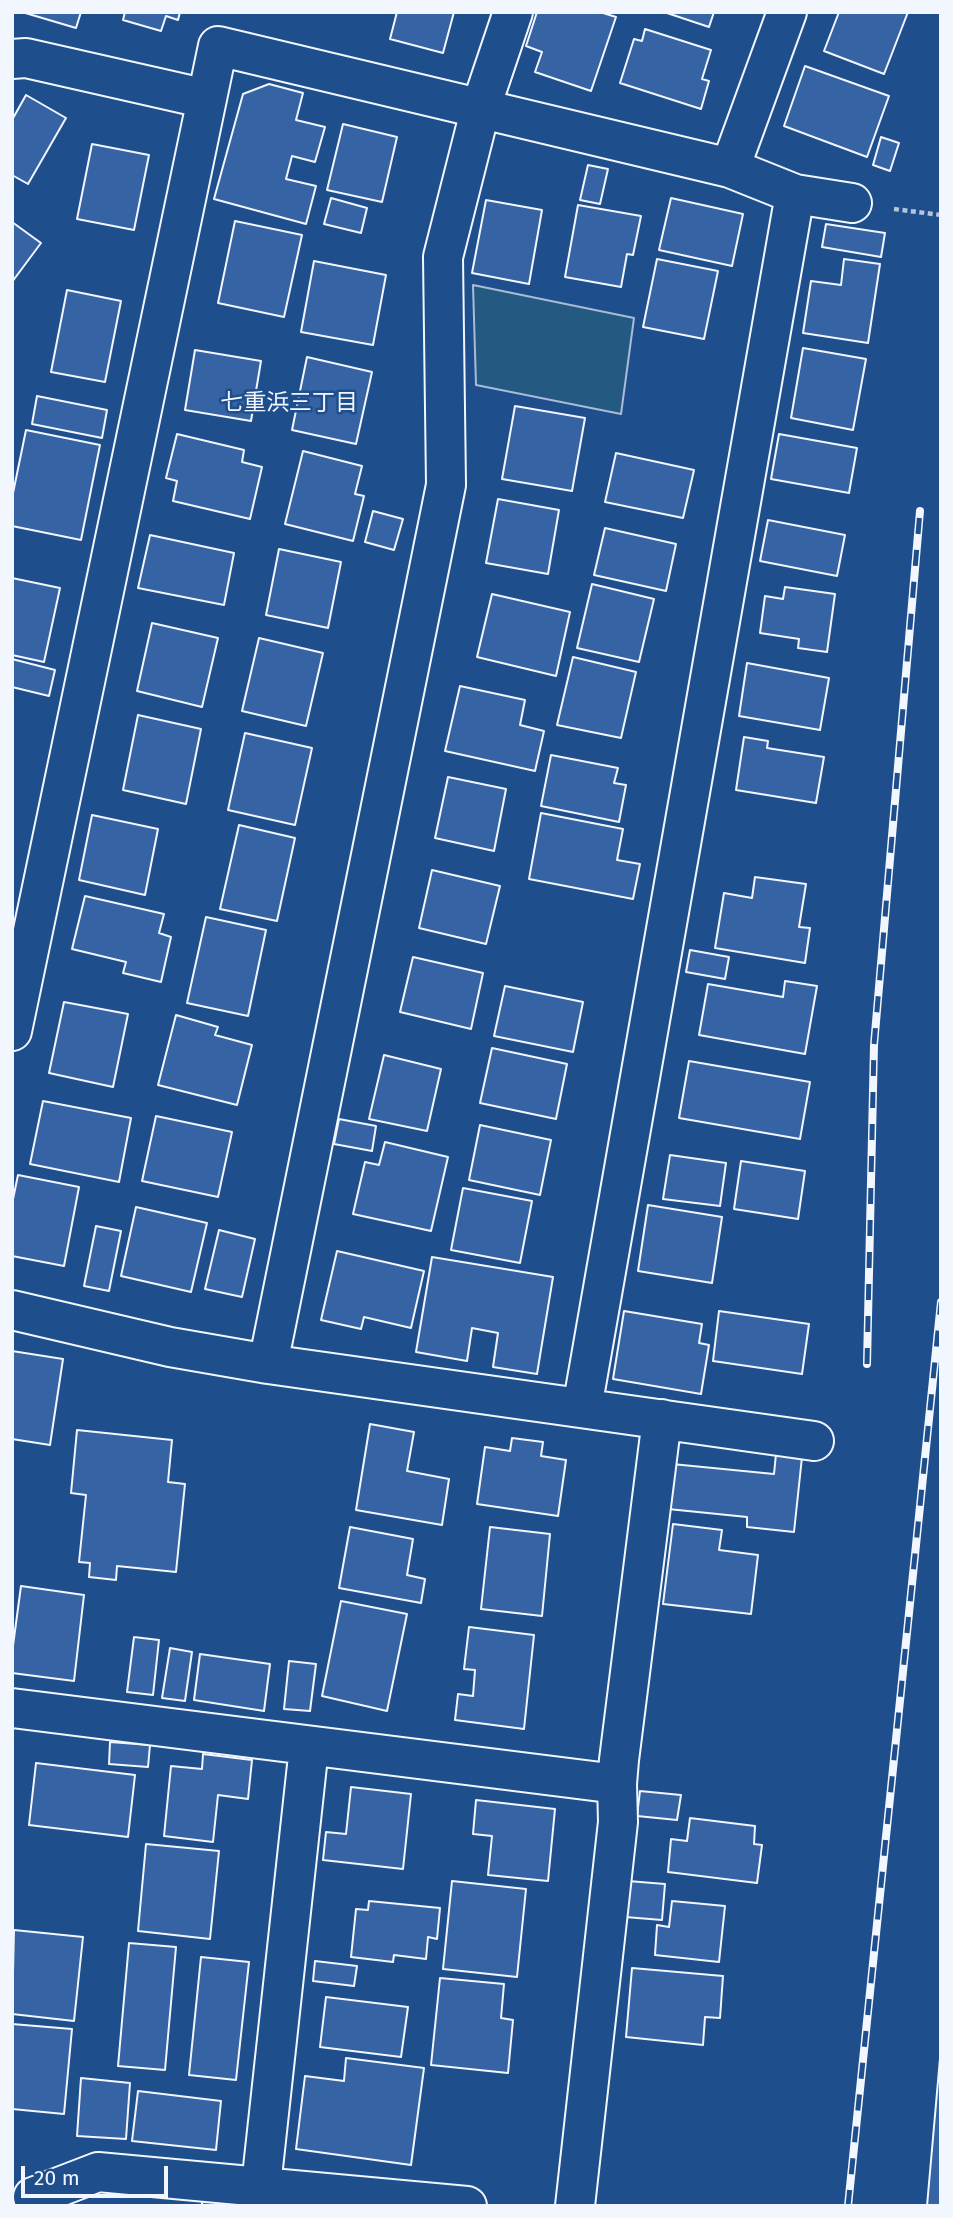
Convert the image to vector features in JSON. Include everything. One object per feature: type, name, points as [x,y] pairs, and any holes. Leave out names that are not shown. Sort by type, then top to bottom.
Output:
[{"type":"street","points":[[268,1364],[446,485],[443,257],[481,107],[513,12]]},
{"type":"street","points":[[730,168],[787,12]]},
{"type":"street","points":[[12,1031],[218,46],[730,168],[795,194],[852,202]]},
{"type":"street","points":[[12,59],[26,58],[207,99]]},
{"type":"street","points":[[582,1408],[795,194]]},
{"type":"street","points":[[12,1310],[170,1347],[268,1364],[814,1441]]},
{"type":"street","points":[[575,2206],[618,1822],[617,1784],[662,1419]]},
{"type":"street","points":[[12,1708],[617,1784]]},
{"type":"street","points":[[261,2186],[309,1747]]},
{"type":"street","points":[[33,2198],[98,2172],[467,2206]]},
{"type":"path","points":[[921,212],[941,215]]},
{"type":"shaded area","points":[[473,285],[634,318],[621,414],[476,385]]},
{"type":"building","points":[[22,12],[81,12],[76,28]]},
{"type":"building","points":[[125,12],[180,12],[178,20],[166,16],[161,31],[123,20]]},
{"type":"building","points":[[397,12],[454,12],[443,53],[390,39]]},
{"type":"building","points":[[537,12],[600,12],[616,17],[591,91],[535,72],[542,52],[526,46]]},
{"type":"building","points":[[664,12],[714,12],[709,27]]},
{"type":"building","points":[[839,12],[908,12],[884,74],[824,51]]},
{"type":"building","points":[[645,29],[711,50],[702,79],[709,81],[701,109],[620,83],[634,39],[642,41]]},
{"type":"building","points":[[805,66],[889,96],[867,157],[784,126]]},
{"type":"building","points":[[269,84],[303,93],[296,120],[325,127],[315,162],[292,156],[286,179],[316,186],[306,224],[214,199],[243,94]]},
{"type":"building","points":[[26,95],[66,118],[28,184],[12,175],[12,120]]},
{"type":"building","points":[[343,124],[397,137],[382,202],[327,190]]},
{"type":"building","points":[[881,137],[899,143],[890,171],[873,165]]},
{"type":"building","points":[[92,144],[149,155],[134,230],[77,219]]},
{"type":"building","points":[[588,165],[608,169],[600,204],[580,200]]},
{"type":"building","points":[[331,198],[367,208],[361,233],[324,224]]},
{"type":"building","points":[[671,198],[743,214],[732,266],[659,250]]},
{"type":"building","points":[[486,200],[542,210],[529,284],[472,273]]},
{"type":"building","points":[[578,205],[641,216],[633,255],[627,254],[621,287],[565,277]]},
{"type":"building","points":[[235,221],[302,235],[284,317],[218,303]]},
{"type":"building","points":[[12,222],[41,243],[12,282]]},
{"type":"building","points":[[826,224],[885,233],[881,257],[822,247]]},
{"type":"building","points":[[657,259],[718,271],[704,339],[643,327]]},
{"type":"building","points":[[844,259],[880,264],[868,343],[803,333],[811,281],[841,285]]},
{"type":"building","points":[[314,261],[386,275],[373,345],[301,332]]},
{"type":"building","points":[[67,290],[121,301],[105,382],[51,372]]},
{"type":"building","points":[[803,348],[866,359],[853,430],[791,418]]},
{"type":"building","points":[[195,350],[261,361],[251,421],[185,410]]},
{"type":"building","points":[[307,357],[372,372],[356,444],[292,430]]},
{"type":"building","points":[[37,396],[107,410],[102,438],[32,424]]},
{"type":"building","points":[[515,406],[585,418],[572,491],[502,479]]},
{"type":"building","points":[[26,430],[100,445],[81,540],[12,526],[12,498]]},
{"type":"building","points":[[177,434],[244,450],[242,462],[262,467],[250,519],[173,501],[177,481],[166,478]]},
{"type":"building","points":[[779,434],[857,448],[849,493],[771,479]]},
{"type":"building","points":[[303,451],[362,466],[355,494],[364,496],[353,541],[285,524]]},
{"type":"building","points":[[616,453],[694,470],[683,518],[605,502]]},
{"type":"building","points":[[498,499],[559,510],[548,574],[486,563]]},
{"type":"building","points":[[373,511],[403,519],[394,550],[365,542]]},
{"type":"building","points":[[768,520],[845,535],[837,576],[760,561]]},
{"type":"building","points":[[605,528],[676,544],[666,591],[594,575]]},
{"type":"building","points":[[150,535],[234,553],[224,605],[138,588]]},
{"type":"building","points":[[279,549],[341,562],[328,628],[266,615]]},
{"type":"building","points":[[12,578],[60,588],[44,662],[12,655]]},
{"type":"building","points":[[592,584],[654,599],[639,662],[577,648]]},
{"type":"building","points":[[785,587],[835,594],[827,652],[798,648],[799,639],[760,633],[765,596],[783,599]]},
{"type":"building","points":[[492,594],[570,612],[556,676],[477,657]]},
{"type":"building","points":[[152,623],[218,638],[202,707],[137,691]]},
{"type":"building","points":[[259,638],[323,653],[306,726],[242,711]]},
{"type":"building","points":[[573,657],[636,672],[621,738],[557,725]]},
{"type":"building","points":[[12,659],[55,670],[49,696],[12,687]]},
{"type":"building","points":[[747,663],[829,678],[820,730],[739,716]]},
{"type":"building","points":[[460,686],[525,700],[520,725],[544,731],[535,771],[445,751]]},
{"type":"building","points":[[138,715],[201,729],[186,804],[123,790]]},
{"type":"building","points":[[245,733],[312,748],[295,825],[228,810]]},
{"type":"building","points":[[744,737],[768,741],[767,748],[824,757],[816,803],[736,790]]},
{"type":"building","points":[[551,755],[618,768],[614,783],[626,785],[619,822],[541,806]]},
{"type":"building","points":[[448,777],[506,789],[494,851],[435,838]]},
{"type":"building","points":[[541,813],[623,829],[617,860],[640,864],[633,899],[529,879]]},
{"type":"building","points":[[92,815],[158,829],[145,895],[79,880]]},
{"type":"building","points":[[239,825],[295,838],[277,921],[220,909]]},
{"type":"building","points":[[432,870],[500,886],[486,944],[419,928]]},
{"type":"building","points":[[755,877],[806,884],[799,927],[810,928],[805,963],[715,948],[724,893],[752,898]]},
{"type":"building","points":[[85,896],[164,914],[159,933],[171,937],[161,982],[123,973],[126,962],[72,949]]},
{"type":"building","points":[[206,917],[266,930],[248,1016],[187,1003]]},
{"type":"building","points":[[690,950],[729,957],[725,979],[686,972]]},
{"type":"building","points":[[413,957],[483,973],[471,1029],[400,1012]]},
{"type":"building","points":[[785,981],[817,986],[805,1054],[699,1035],[708,984],[783,997]]},
{"type":"building","points":[[505,986],[583,1002],[573,1052],[494,1036]]},
{"type":"building","points":[[64,1002],[128,1014],[113,1087],[49,1073]]},
{"type":"building","points":[[176,1015],[218,1027],[215,1035],[252,1045],[237,1105],[158,1085]]},
{"type":"building","points":[[492,1048],[567,1064],[556,1119],[480,1103]]},
{"type":"building","points":[[384,1055],[441,1069],[427,1131],[369,1119]]},
{"type":"building","points":[[689,1061],[810,1082],[800,1139],[679,1118]]},
{"type":"building","points":[[43,1101],[131,1118],[119,1182],[30,1164]]},
{"type":"building","points":[[156,1116],[232,1132],[218,1197],[142,1181]]},
{"type":"building","points":[[339,1119],[376,1126],[372,1151],[334,1144]]},
{"type":"building","points":[[480,1125],[551,1140],[540,1195],[469,1180]]},
{"type":"building","points":[[385,1142],[448,1157],[431,1231],[353,1214],[365,1162],[379,1165]]},
{"type":"building","points":[[670,1155],[726,1163],[720,1206],[663,1199]]},
{"type":"building","points":[[741,1161],[805,1171],[798,1219],[734,1209]]},
{"type":"building","points":[[18,1175],[79,1187],[64,1266],[12,1256],[12,1204]]},
{"type":"building","points":[[463,1188],[532,1201],[520,1263],[451,1250]]},
{"type":"building","points":[[648,1205],[722,1217],[712,1283],[638,1271]]},
{"type":"building","points":[[136,1207],[207,1223],[191,1292],[121,1276]]},
{"type":"building","points":[[96,1226],[121,1231],[109,1291],[84,1286]]},
{"type":"building","points":[[219,1230],[255,1239],[242,1297],[205,1289]]},
{"type":"building","points":[[337,1251],[424,1271],[411,1328],[364,1317],[361,1329],[321,1320]]},
{"type":"building","points":[[432,1257],[553,1277],[537,1374],[493,1367],[498,1333],[472,1328],[467,1361],[416,1352]]},
{"type":"building","points":[[624,1311],[702,1324],[699,1343],[709,1345],[701,1394],[613,1379]]},
{"type":"building","points":[[719,1311],[809,1324],[802,1374],[713,1361]]},
{"type":"building","points":[[12,1351],[63,1359],[50,1445],[12,1439]]},
{"type":"building","points":[[370,1424],[414,1432],[407,1471],[449,1479],[442,1525],[356,1510]]},
{"type":"building","points":[[77,1430],[172,1440],[168,1482],[185,1484],[176,1572],[117,1566],[116,1580],[89,1577],[90,1563],[79,1562],[86,1495],[71,1493]]},
{"type":"building","points":[[512,1438],[543,1442],[541,1456],[566,1460],[558,1516],[477,1504],[485,1447],[510,1451]]},
{"type":"building","points":[[776,1454],[802,1457],[794,1532],[747,1527],[747,1517],[668,1509],[672,1464],[774,1474]]},
{"type":"building","points":[[673,1524],[722,1530],[719,1550],[758,1555],[751,1614],[663,1604]]},
{"type":"building","points":[[350,1527],[413,1539],[407,1575],[425,1579],[421,1603],[339,1588]]},
{"type":"building","points":[[490,1527],[550,1534],[542,1616],[481,1609]]},
{"type":"building","points":[[21,1586],[84,1595],[74,1681],[12,1673]]},
{"type":"building","points":[[341,1601],[407,1614],[387,1711],[322,1696]]},
{"type":"building","points":[[469,1627],[534,1635],[524,1729],[455,1720],[458,1694],[473,1696],[475,1670],[464,1669]]},
{"type":"building","points":[[134,1637],[159,1640],[153,1695],[127,1692]]},
{"type":"building","points":[[170,1648],[192,1652],[185,1701],[162,1698]]},
{"type":"building","points":[[200,1654],[270,1664],[264,1711],[194,1700]]},
{"type":"building","points":[[289,1661],[316,1664],[310,1711],[284,1709]]},
{"type":"building","points":[[110,1742],[150,1745],[148,1767],[109,1764]]},
{"type":"building","points":[[203,1754],[252,1760],[248,1799],[218,1795],[213,1842],[164,1836],[171,1766],[202,1769]]},
{"type":"building","points":[[36,1763],[135,1775],[128,1837],[29,1825]]},
{"type":"building","points":[[351,1787],[411,1794],[403,1869],[323,1860],[326,1832],[346,1834]]},
{"type":"building","points":[[640,1791],[681,1795],[677,1820],[637,1816]]},
{"type":"building","points":[[476,1800],[555,1809],[548,1881],[488,1875],[492,1836],[473,1834]]},
{"type":"building","points":[[690,1818],[755,1826],[754,1844],[762,1845],[757,1883],[668,1872],[671,1839],[687,1841]]},
{"type":"building","points":[[146,1844],[219,1851],[210,1939],[138,1931]]},
{"type":"building","points":[[452,1881],[526,1889],[517,1977],[443,1969]]},
{"type":"building","points":[[628,1881],[665,1884],[662,1920],[625,1917]]},
{"type":"building","points":[[369,1901],[440,1908],[437,1939],[428,1937],[426,1959],[394,1955],[393,1962],[351,1957],[356,1909],[368,1910]]},
{"type":"building","points":[[672,1901],[725,1906],[719,1962],[655,1955],[657,1925],[669,1927]]},
{"type":"building","points":[[14,1930],[83,1937],[74,2021],[12,2014]]},
{"type":"building","points":[[129,1943],[176,1947],[165,2070],[118,2066]]},
{"type":"building","points":[[201,1957],[249,1962],[236,2080],[189,2075]]},
{"type":"building","points":[[315,1961],[357,1966],[354,1986],[313,1981]]},
{"type":"building","points":[[632,1968],[723,1976],[720,2018],[705,2017],[703,2045],[626,2037]]},
{"type":"building","points":[[440,1978],[504,1984],[501,2018],[513,2020],[508,2073],[431,2065]]},
{"type":"building","points":[[326,1997],[408,2007],[401,2057],[320,2047]]},
{"type":"building","points":[[12,2024],[72,2029],[64,2114],[12,2109]]},
{"type":"building","points":[[941,2047],[941,2206],[927,2206]]},
{"type":"building","points":[[346,2058],[424,2068],[411,2165],[296,2149],[305,2076],[344,2081]]},
{"type":"building","points":[[81,2078],[130,2083],[126,2139],[77,2136]]},
{"type":"building","points":[[138,2091],[221,2101],[216,2150],[132,2141]]},
{"type":"building","points":[[202,2201],[295,2206],[202,2206]]},
{"type":"railway","points":[[867,1364],[874,1045],[920,511]]},
{"type":"railway","points":[[848,2206],[941,1302]]},
{"type":"district","name":"七重浜三丁目","points":[[289,404]]}]
